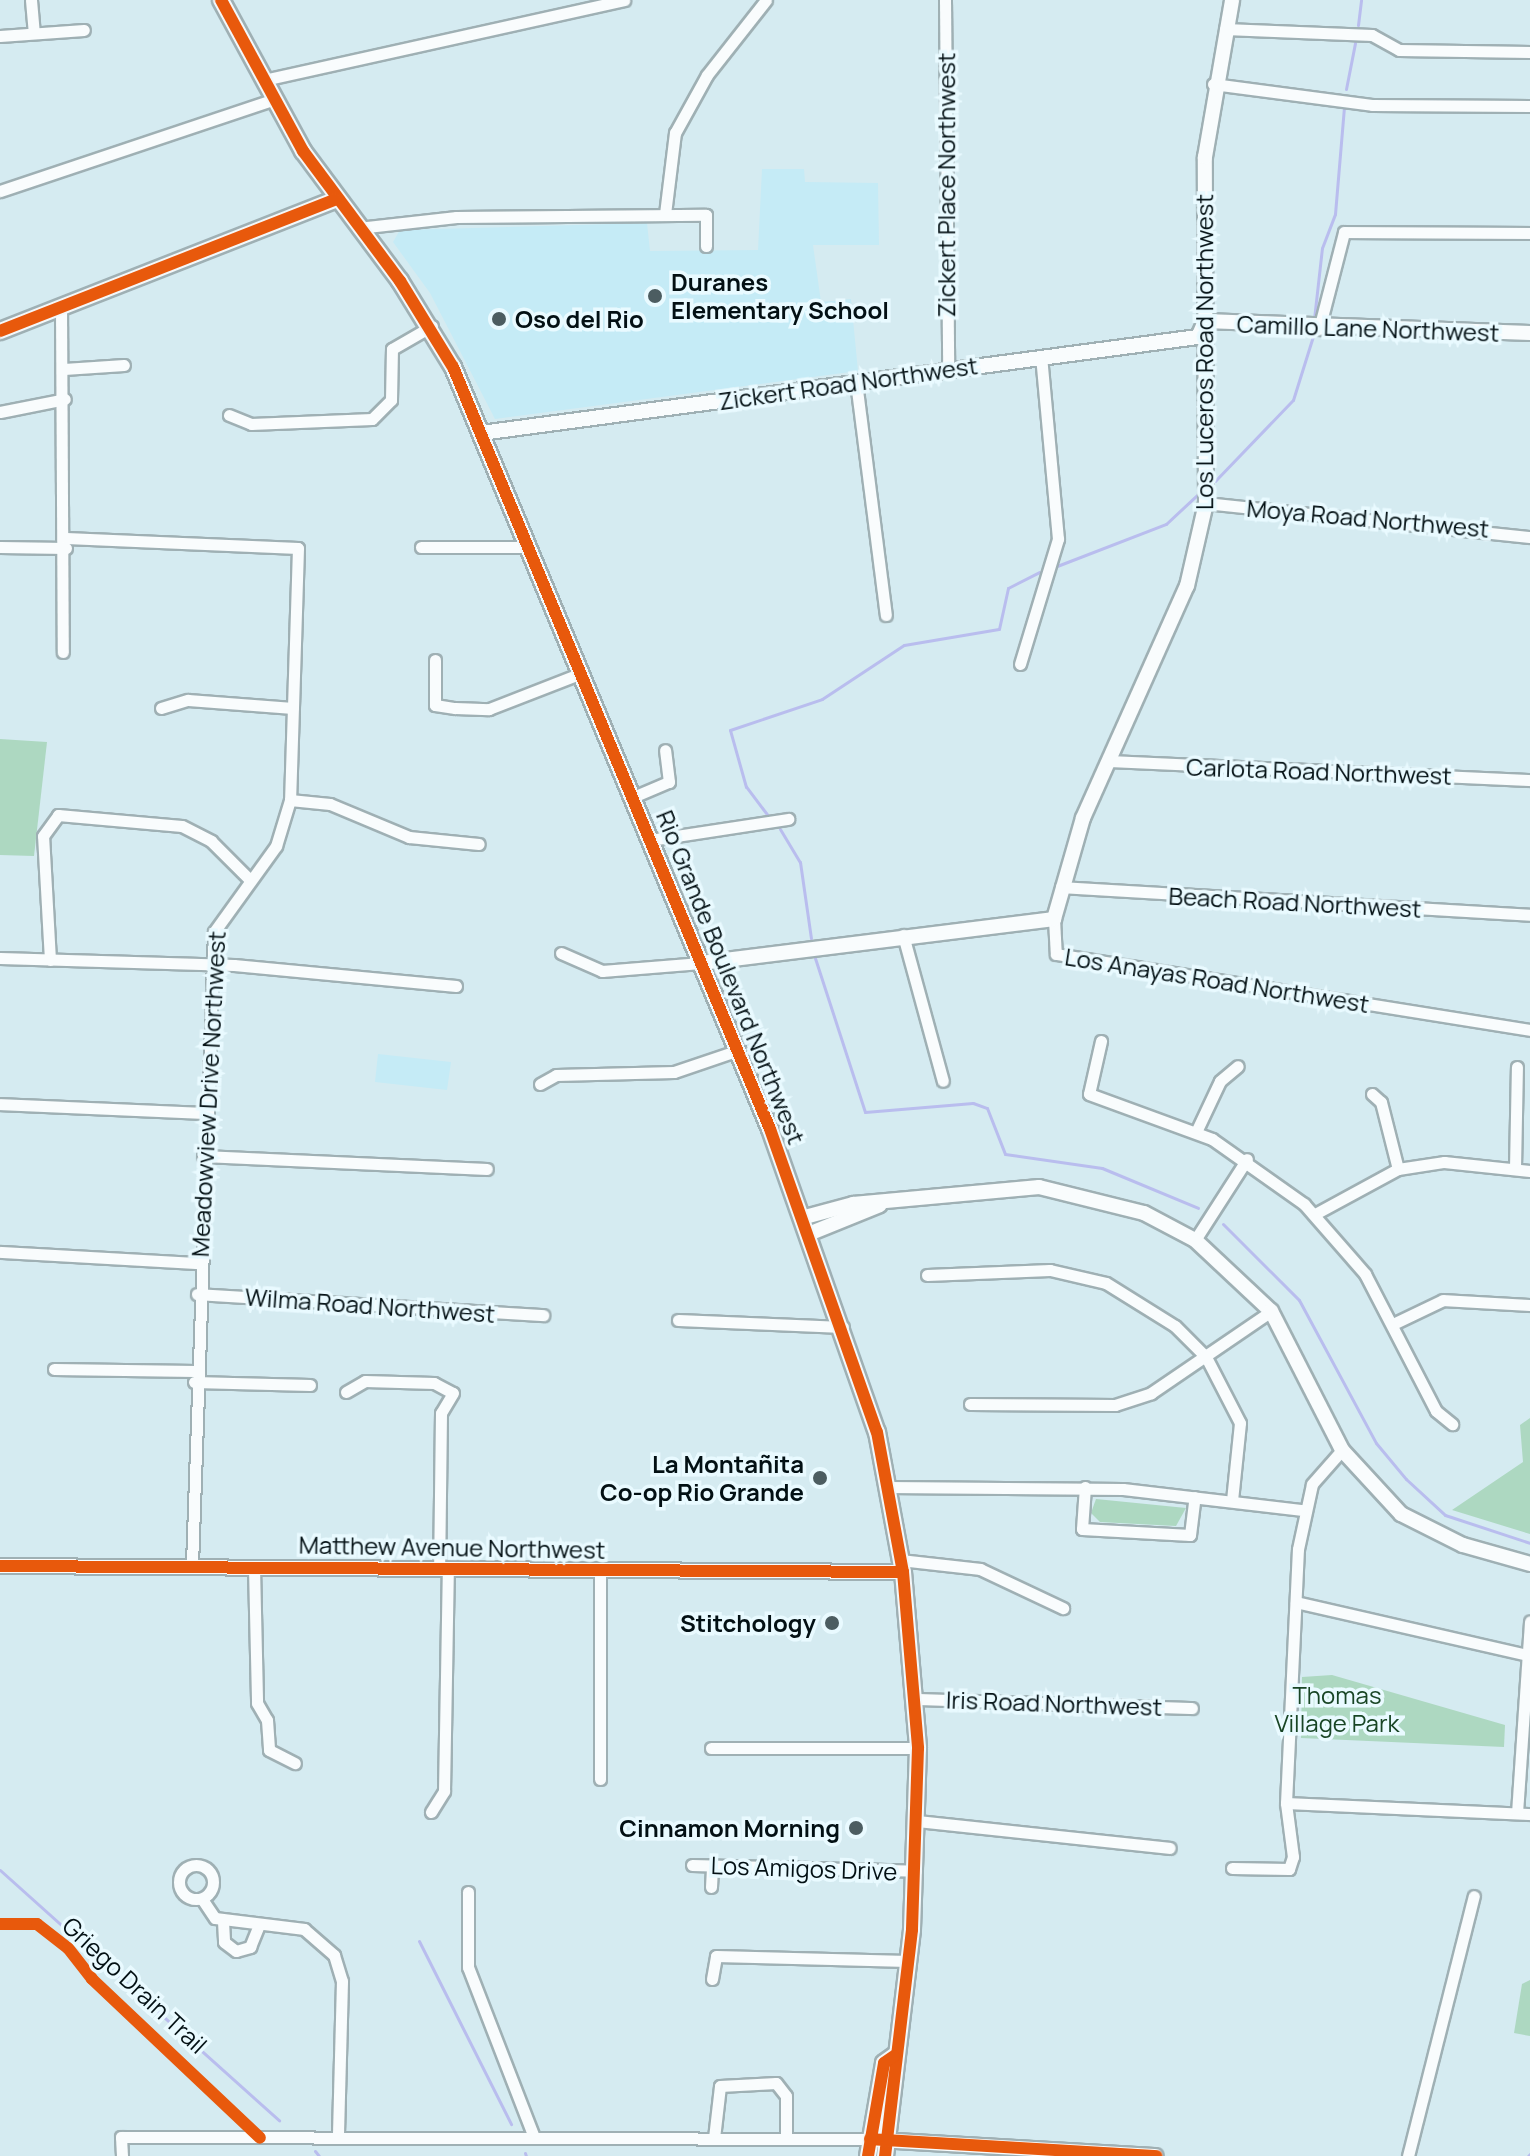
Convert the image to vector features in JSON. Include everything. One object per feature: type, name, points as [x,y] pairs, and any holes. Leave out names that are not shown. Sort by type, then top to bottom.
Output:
[{"type":"main road","name":"Rio Grande Boulevard Northwest","points":[[221,0],[335,200],[432,326],[481,433],[579,674],[633,797],[808,1225],[843,1327],[888,1487],[902,1566],[916,1699],[916,1871],[908,1961],[894,2056],[884,2063],[878,2148]]},
{"type":"main road","points":[[0,331],[335,200]]},
{"type":"street","points":[[31,0],[34,33]]},
{"type":"street","points":[[264,80],[624,0]]},
{"type":"street","points":[[665,214],[675,133],[707,75],[766,0]]},
{"type":"street","name":"Zickert Place Northwest","points":[[945,0],[948,370]]},
{"type":"street","name":"Los Luceros Road Northwest","points":[[1054,919],[1061,887],[1109,761],[1187,586],[1206,503],[1205,157],[1213,84],[1232,0]]},
{"type":"street","points":[[1225,29],[1372,35],[1399,50],[1530,52]]},
{"type":"street","points":[[0,36],[84,30]]},
{"type":"street","points":[[1213,84],[1372,105],[1530,106]]},
{"type":"street","points":[[0,191],[275,99]]},
{"type":"street","points":[[358,228],[456,217],[706,215],[706,246]]},
{"type":"street","points":[[1319,329],[1344,232],[1530,233]]},
{"type":"street","points":[[61,308],[66,543],[63,652]]},
{"type":"street","name":"Zickert Road Northwest","points":[[481,433],[1198,337],[1205,321]]},
{"type":"street","name":"Camillo Lane Northwest","points":[[1205,321],[1319,329],[1530,333]]},
{"type":"street","points":[[229,415],[251,424],[372,419],[391,400],[392,349],[432,326]]},
{"type":"street","points":[[1020,664],[1058,539],[1041,357]]},
{"type":"street","points":[[64,369],[124,365]]},
{"type":"street","points":[[856,382],[886,615]]},
{"type":"street","points":[[0,412],[65,399]]},
{"type":"street","name":"Moya Road Northwest","points":[[1206,503],[1530,537]]},
{"type":"street","points":[[0,547],[66,543]]},
{"type":"street","name":"Meadowview Drive Northwest","points":[[66,543],[298,548],[290,800],[276,846],[219,915],[211,965],[194,1377],[192,1566]]},
{"type":"street","points":[[421,547],[527,547]]},
{"type":"street","points":[[435,660],[435,705],[471,709],[507,704],[579,674]]},
{"type":"street","points":[[161,708],[188,700],[293,708]]},
{"type":"street","points":[[633,797],[669,782],[665,750]]},
{"type":"street","name":"Carlota Road Northwest","points":[[1109,761],[1530,780]]},
{"type":"street","points":[[290,800],[330,804],[409,837],[479,844]]},
{"type":"street","points":[[50,960],[46,825],[68,815],[182,826],[211,841],[249,879]]},
{"type":"street","points":[[650,840],[788,819]]},
{"type":"street","name":"Beach Road Northwest","points":[[1061,887],[1530,915]]},
{"type":"street","name":"Los Anayas Road Northwest","points":[[701,963],[903,935],[1054,919],[1056,954],[1530,1030]]},
{"type":"street","points":[[903,935],[943,1081]]},
{"type":"street","points":[[561,953],[602,971],[701,963]]},
{"type":"street","points":[[0,958],[211,965],[456,986]]},
{"type":"street","points":[[1101,1041],[1089,1094],[1196,1132],[1247,1159],[1315,1214],[1361,1268],[1436,1411],[1452,1424]]},
{"type":"street","points":[[540,1084],[556,1075],[663,1074],[736,1051]]},
{"type":"street","points":[[1196,1132],[1220,1081],[1238,1066]]},
{"type":"street","points":[[1515,1168],[1517,1067]]},
{"type":"street","points":[[1372,1094],[1381,1102],[1398,1169]]},
{"type":"street","points":[[0,1104],[205,1113]]},
{"type":"street","points":[[203,1156],[487,1169]]},
{"type":"street","points":[[1195,1240],[1247,1159]]},
{"type":"street","points":[[1315,1214],[1398,1169],[1444,1162],[1530,1171]]},
{"type":"street","points":[[808,1225],[884,1203],[1056,1189],[1144,1213],[1195,1240],[1271,1311],[1342,1450],[1371,1486],[1422,1526],[1530,1564]]},
{"type":"street","points":[[0,1252],[199,1263]]},
{"type":"street","points":[[927,1275],[1050,1270],[1106,1283],[1175,1326],[1206,1357],[1240,1423],[1232,1500]]},
{"type":"street","name":"Wilma Road Northwest","points":[[197,1294],[543,1315]]},
{"type":"street","points":[[1393,1324],[1443,1300],[1530,1305]]},
{"type":"street","points":[[970,1404],[1115,1405],[1151,1393],[1271,1311]]},
{"type":"street","points":[[678,1320],[843,1327]]},
{"type":"street","points":[[54,1369],[310,1385]]},
{"type":"street","points":[[346,1392],[365,1381],[434,1383],[453,1393],[441,1413],[444,1791],[431,1812]]},
{"type":"street","points":[[1232,1868],[1289,1869],[1286,1803],[1303,1510],[1319,1472],[1342,1450]]},
{"type":"street","points":[[888,1487],[1085,1487],[1232,1500],[1303,1510]]},
{"type":"street","points":[[1085,1487],[1082,1529],[1190,1535],[1195,1497]]},
{"type":"street","name":"Matthew Avenue Northwest","points":[[0,1566],[600,1572],[902,1566],[980,1569],[1063,1608]]},
{"type":"street","points":[[254,1567],[257,1703],[267,1720],[269,1750],[295,1763]]},
{"type":"street","points":[[600,1572],[600,1779]]},
{"type":"street","points":[[1296,1602],[1523,1654]]},
{"type":"street","points":[[1517,1813],[1523,1654],[1530,1621]]},
{"type":"street","name":"Iris Road Northwest","points":[[916,1699],[1192,1708]]},
{"type":"street","points":[[711,1748],[918,1748]]},
{"type":"street","points":[[1286,1803],[1530,1814]]},
{"type":"street","points":[[918,1821],[1170,1848]]},
{"type":"street","name":"Los Amigos Drive","points":[[692,1865],[916,1871]]},
{"type":"street","points":[[711,1887],[712,1865]]},
{"type":"street","points":[[468,1892],[468,1967],[534,2137]]},
{"type":"street","points":[[1408,2156],[1474,1896]]},
{"type":"street","points":[[202,1899],[223,1921],[258,1927],[304,1929],[338,1964],[338,2138]]},
{"type":"street","points":[[223,1921],[224,1942],[236,1951],[250,1947],[258,1927]]},
{"type":"street","points":[[712,1979],[716,1956],[908,1961]]},
{"type":"street","points":[[714,2138],[715,2092],[730,2083],[783,2088],[786,2139]]},
{"type":"street","points":[[122,2156],[121,2137],[786,2139],[878,2148],[1156,2156]]},
{"type":"shaded area","points":[[762,169],[804,169],[805,182],[878,183],[879,245],[813,245],[821,302],[851,299],[858,371],[495,419],[430,293],[393,242],[400,230],[647,223],[650,251],[758,250]]},
{"type":"shaded area","points":[[378,1054],[451,1062],[447,1090],[375,1082]]},
{"type":"green space","points":[[0,739],[47,742],[34,856],[0,855]]},
{"type":"green space","points":[[1530,1418],[1530,1534],[1452,1510],[1523,1462],[1520,1425]]},
{"type":"green space","points":[[1096,1499],[1186,1508],[1176,1526],[1100,1522],[1091,1513]]},
{"type":"green space","name":"Thomas Village Park","points":[[1332,1675],[1505,1725],[1504,1747],[1301,1738],[1302,1677]]},
{"type":"green space","points":[[1530,1980],[1530,2036],[1514,2033],[1522,1984]]},
{"type":"waterway","points":[[1358,25],[1361,0]]},
{"type":"waterway","points":[[1346,89],[1355,43]]},
{"type":"waterway","points":[[1314,319],[1322,248],[1335,214],[1344,106]]},
{"type":"waterway","points":[[1215,481],[1293,400],[1313,336]]},
{"type":"waterway","points":[[1057,566],[1166,524],[1197,495]]},
{"type":"waterway","points":[[769,817],[746,787],[730,730],[822,699],[904,645],[999,629],[1008,588],[1039,572]]},
{"type":"waterway","points":[[780,829],[800,862],[811,938]]},
{"type":"waterway","points":[[814,955],[865,1112],[973,1103],[987,1108],[1005,1154],[1102,1168],[1198,1208]]},
{"type":"waterway","points":[[1223,1224],[1299,1300],[1376,1443],[1406,1479],[1445,1515],[1530,1543]]},
{"type":"waterway","points":[[0,1870],[279,2120]]},
{"type":"waterway","points":[[419,1941],[511,2124]]},
{"type":"waterway","points":[[315,2151],[319,2156]]},
{"type":"cycle path","points":[[221,0],[303,151],[400,281],[453,367],[770,1129],[877,1432],[903,1572],[918,1748],[912,1930],[885,2156]]},
{"type":"cycle path","points":[[0,331],[335,200]]},
{"type":"cycle path","points":[[0,1566],[903,1572]]},
{"type":"cycle path","name":"Griego Drain Trail","points":[[0,1924],[37,1924],[68,1948],[92,1979],[260,2138]]},
{"type":"cycle path","points":[[868,2156],[884,2063],[894,2056]]},
{"type":"cycle path","points":[[870,2139],[1156,2156]]},
{"type":"place","name":"Duranes Elementary School","points":[[655,296]]},
{"type":"place","name":"Oso del Rio","points":[[499,319]]},
{"type":"place","name":"La Montañita Co-op Rio Grande","points":[[820,1478]]},
{"type":"place","name":"Stitchology","points":[[832,1623]]},
{"type":"place","name":"Cinnamon Morning","points":[[856,1828]]}]
